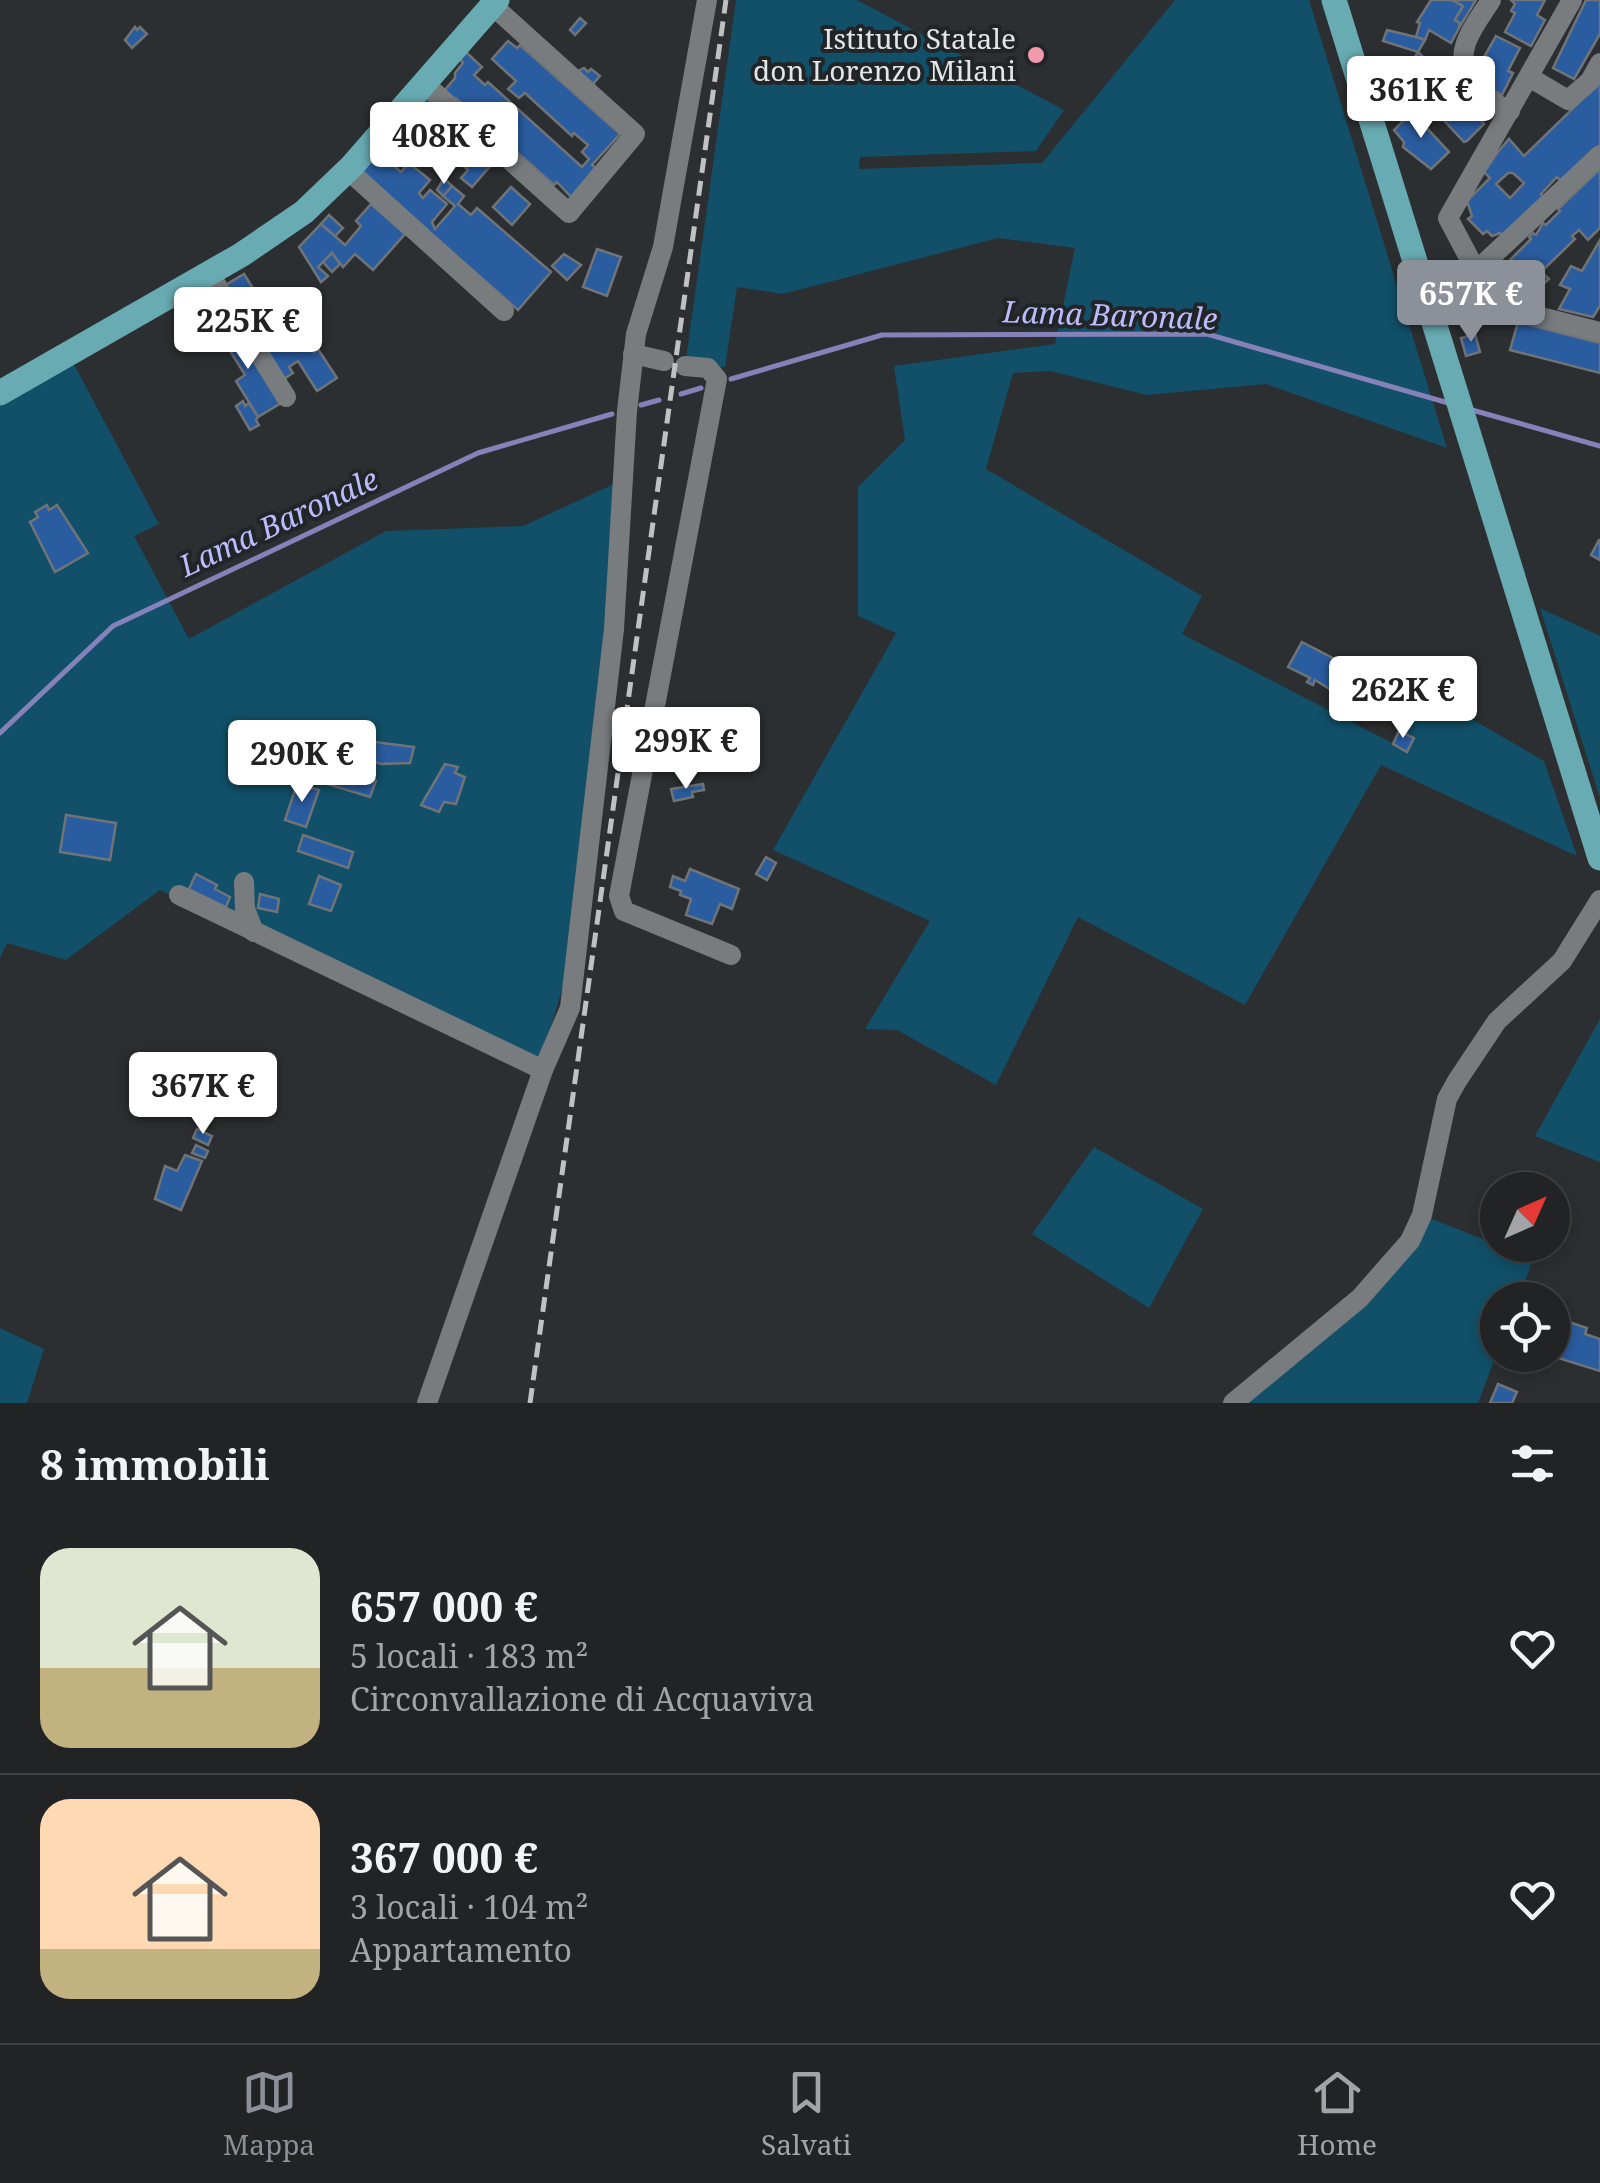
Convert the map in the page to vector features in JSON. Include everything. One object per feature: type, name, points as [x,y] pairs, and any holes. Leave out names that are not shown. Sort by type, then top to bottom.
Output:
[{"type":"main road","points":[[1334,0],[1600,858]]},
{"type":"main road","points":[[0,393],[208,273],[304,212],[348,170],[494,3]]},
{"type":"street","points":[[427,1403],[543,1070],[570,1008],[614,629],[627,411],[636,334],[673,200],[707,0]]},
{"type":"street","points":[[1491,0],[1465,44],[1465,71],[1482,98],[1510,111]]},
{"type":"street","points":[[1572,0],[1448,218],[1494,306],[1600,331]]},
{"type":"street","points":[[425,84],[569,213],[636,134],[494,3]]},
{"type":"street","points":[[1529,77],[1568,100],[1590,81],[1600,63]]},
{"type":"street","points":[[1476,271],[1600,154]]},
{"type":"street","points":[[348,170],[504,311]]},
{"type":"street","points":[[208,273],[286,397]]},
{"type":"street","points":[[634,354],[664,361]]},
{"type":"street","points":[[685,366],[708,368],[717,378],[619,896],[624,911],[732,955]]},
{"type":"street","points":[[244,882],[245,909],[254,932]]},
{"type":"street","points":[[179,894],[543,1070]]},
{"type":"street","points":[[1233,1403],[1360,1298],[1410,1241],[1422,1216],[1447,1099],[1497,1021],[1562,961],[1600,900]]},
{"type":"shaded area","points":[[736,0],[857,0],[1064,110],[1036,151],[860,157],[859,169],[1042,163],[1175,0],[1309,0],[1447,448],[1266,384],[1147,395],[1050,371],[1013,373],[986,469],[1202,596],[1182,634],[1392,743],[1423,691],[1544,761],[1577,856],[1381,765],[1245,1005],[1078,917],[996,1085],[897,1030],[865,1029],[930,921],[773,850],[896,633],[858,616],[858,487],[905,440],[894,366],[1055,344],[1075,248],[998,238],[783,294],[737,287],[725,367],[685,366]]},
{"type":"shaded area","points":[[68,353],[159,524],[134,536],[189,639],[386,531],[523,526],[614,484],[614,570],[568,969],[539,1067],[160,890],[66,960],[7,943],[0,958],[0,393]]},
{"type":"shaded area","points":[[1540,608],[1600,636],[1600,798]]},
{"type":"shaded area","points":[[1600,1019],[1600,1162],[1535,1136]]},
{"type":"shaded area","points":[[1094,1147],[1203,1209],[1149,1308],[1032,1234]]},
{"type":"shaded area","points":[[1422,1215],[1480,1238],[1480,1262],[1532,1262],[1525,1282],[1480,1282],[1480,1372],[1490,1372],[1478,1403],[1234,1403],[1350,1306]]},
{"type":"shaded area","points":[[0,1328],[44,1349],[27,1403],[0,1403]]},
{"type":"building","points":[[1431,0],[1452,0],[1463,6],[1455,20],[1460,23],[1451,43],[1429,30],[1425,40],[1416,37],[1420,23],[1417,22]]},
{"type":"building","points":[[1452,0],[1476,0],[1459,28],[1460,23],[1455,20],[1463,6]]},
{"type":"building","points":[[1511,0],[1545,0],[1537,15],[1545,20],[1531,46],[1505,32],[1515,13],[1511,11],[1515,4]]},
{"type":"building","points":[[1586,0],[1600,0],[1600,34],[1574,79],[1553,68]]},
{"type":"building","points":[[580,18],[586,23],[575,35],[570,30]]},
{"type":"building","points":[[135,27],[147,34],[132,48],[125,40]]},
{"type":"building","points":[[1387,30],[1425,40],[1418,52],[1383,41]]},
{"type":"building","points":[[1496,36],[1520,48],[1502,95],[1479,82],[1490,62],[1483,59]]},
{"type":"building","points":[[508,41],[517,48],[520,45],[620,134],[592,165],[599,171],[572,198],[444,91],[455,78],[466,52],[482,67],[474,75],[485,85],[488,82],[582,167],[589,159],[582,152],[588,145],[574,133],[572,136],[525,93],[519,98],[508,89],[516,81],[492,59]]},
{"type":"building","points":[[1418,52],[1451,85],[1463,75],[1482,106],[1474,113],[1484,124],[1467,141],[1403,76]]},
{"type":"building","points":[[584,68],[600,76],[593,84],[578,71]]},
{"type":"building","points":[[1600,82],[1600,145],[1562,183],[1557,177],[1541,194],[1544,198],[1504,237],[1500,233],[1492,236],[1487,231],[1483,234],[1468,219],[1472,216],[1467,201],[1490,178],[1484,172],[1509,139],[1524,156]],"holes":[[[1513,173],[1524,183],[1510,198],[1496,184]]]},
{"type":"building","points":[[427,97],[449,118],[442,126],[459,138],[456,141],[493,163],[472,187],[461,178],[468,170],[451,155],[442,165],[422,148],[418,153],[408,145],[392,164],[401,172],[409,163],[430,180],[419,193],[423,198],[430,190],[447,204],[432,222],[435,229],[455,206],[443,196],[452,186],[464,196],[458,204],[471,215],[477,208],[551,272],[518,310],[359,170],[391,134],[394,137],[395,131]]},
{"type":"building","points":[[1412,112],[1449,152],[1431,169],[1403,147],[1404,142],[1394,130]]},
{"type":"building","points":[[1600,169],[1600,228],[1588,240],[1579,230],[1572,236],[1575,239],[1545,268],[1542,265],[1538,269],[1549,279],[1530,296],[1527,292],[1522,296],[1516,294],[1504,282],[1502,275],[1506,272],[1502,268]]},
{"type":"building","points":[[444,178],[452,186],[443,196],[437,190]]},
{"type":"building","points":[[511,187],[530,204],[512,225],[493,207]]},
{"type":"building","points":[[371,204],[405,234],[373,270],[355,254],[343,267],[332,253],[318,267],[328,276],[321,282],[299,247],[321,224],[345,245],[361,226],[356,221]]},
{"type":"building","points":[[329,215],[343,228],[335,236],[321,224]]},
{"type":"building","points":[[1600,240],[1600,306],[1593,317],[1559,309],[1570,289],[1560,285],[1571,266],[1582,271]]},
{"type":"building","points":[[597,249],[621,257],[607,296],[583,287]]},
{"type":"building","points":[[332,253],[340,264],[332,272],[323,262]]},
{"type":"building","points":[[564,254],[581,265],[567,280],[552,266]]},
{"type":"building","points":[[244,274],[264,306],[279,297],[314,352],[318,349],[337,378],[317,391],[298,361],[289,367],[293,373],[281,381],[224,286]]},
{"type":"building","points":[[227,317],[281,403],[258,417],[236,381],[245,375],[214,325]]},
{"type":"building","points":[[1518,322],[1600,343],[1600,373],[1510,350]]},
{"type":"building","points":[[1475,334],[1480,352],[1466,356],[1461,338]]},
{"type":"building","points":[[243,401],[245,406],[249,403],[258,417],[259,425],[250,430],[236,406]]},
{"type":"building","points":[[47,505],[49,510],[57,505],[88,553],[55,572],[30,522],[38,517],[35,512]]},
{"type":"building","points":[[1600,540],[1600,560],[1591,555]]},
{"type":"building","points":[[1302,642],[1350,667],[1336,693],[1315,680],[1313,685],[1307,682],[1310,678],[1288,667]]},
{"type":"building","points":[[1399,731],[1414,738],[1407,752],[1393,744]]},
{"type":"building","points":[[375,742],[414,747],[410,763],[381,764],[369,760]]},
{"type":"building","points":[[325,764],[376,781],[370,797],[320,782]]},
{"type":"building","points":[[445,764],[458,767],[455,773],[465,777],[456,804],[444,802],[439,812],[421,805]]},
{"type":"building","points":[[297,784],[319,790],[306,827],[285,820]]},
{"type":"building","points":[[703,784],[704,790],[692,792],[693,797],[674,801],[671,789]]},
{"type":"building","points":[[66,815],[116,823],[110,860],[60,852]]},
{"type":"building","points":[[303,835],[353,852],[348,868],[298,851]]},
{"type":"building","points":[[766,857],[776,863],[767,880],[756,874]]},
{"type":"building","points":[[690,869],[739,889],[732,909],[720,904],[712,924],[686,915],[691,899],[670,887],[673,876],[685,881]]},
{"type":"building","points":[[196,874],[230,897],[226,907],[189,889]]},
{"type":"building","points":[[319,876],[341,885],[331,911],[309,904]]},
{"type":"building","points":[[260,894],[279,899],[277,912],[258,908]]},
{"type":"building","points":[[197,1129],[212,1136],[208,1145],[193,1138]]},
{"type":"building","points":[[196,1145],[208,1151],[205,1158],[192,1153]]},
{"type":"building","points":[[185,1155],[202,1161],[181,1210],[155,1199],[165,1166],[177,1171]]},
{"type":"building","points":[[1570,1322],[1587,1328],[1585,1334],[1600,1339],[1600,1371],[1570,1362]]},
{"type":"building","points":[[1498,1384],[1517,1392],[1512,1403],[1490,1403]]},
{"type":"waterway","name":"Lama Baronale","points":[[731,379],[882,335],[1207,334],[1452,404]]},
{"type":"waterway","name":"Lama Baronale","points":[[681,394],[701,388]]},
{"type":"waterway","name":"Lama Baronale","points":[[641,405],[659,400]]},
{"type":"waterway","name":"Lama Baronale","points":[[1472,410],[1600,446]]},
{"type":"waterway","name":"Lama Baronale","points":[[0,733],[113,626],[478,453],[612,414]]},
{"type":"railway","points":[[530,1403],[726,0]]},
{"type":"place","name":"Istituto Statale don Lorenzo Milani","points":[[1036,55]]}]
